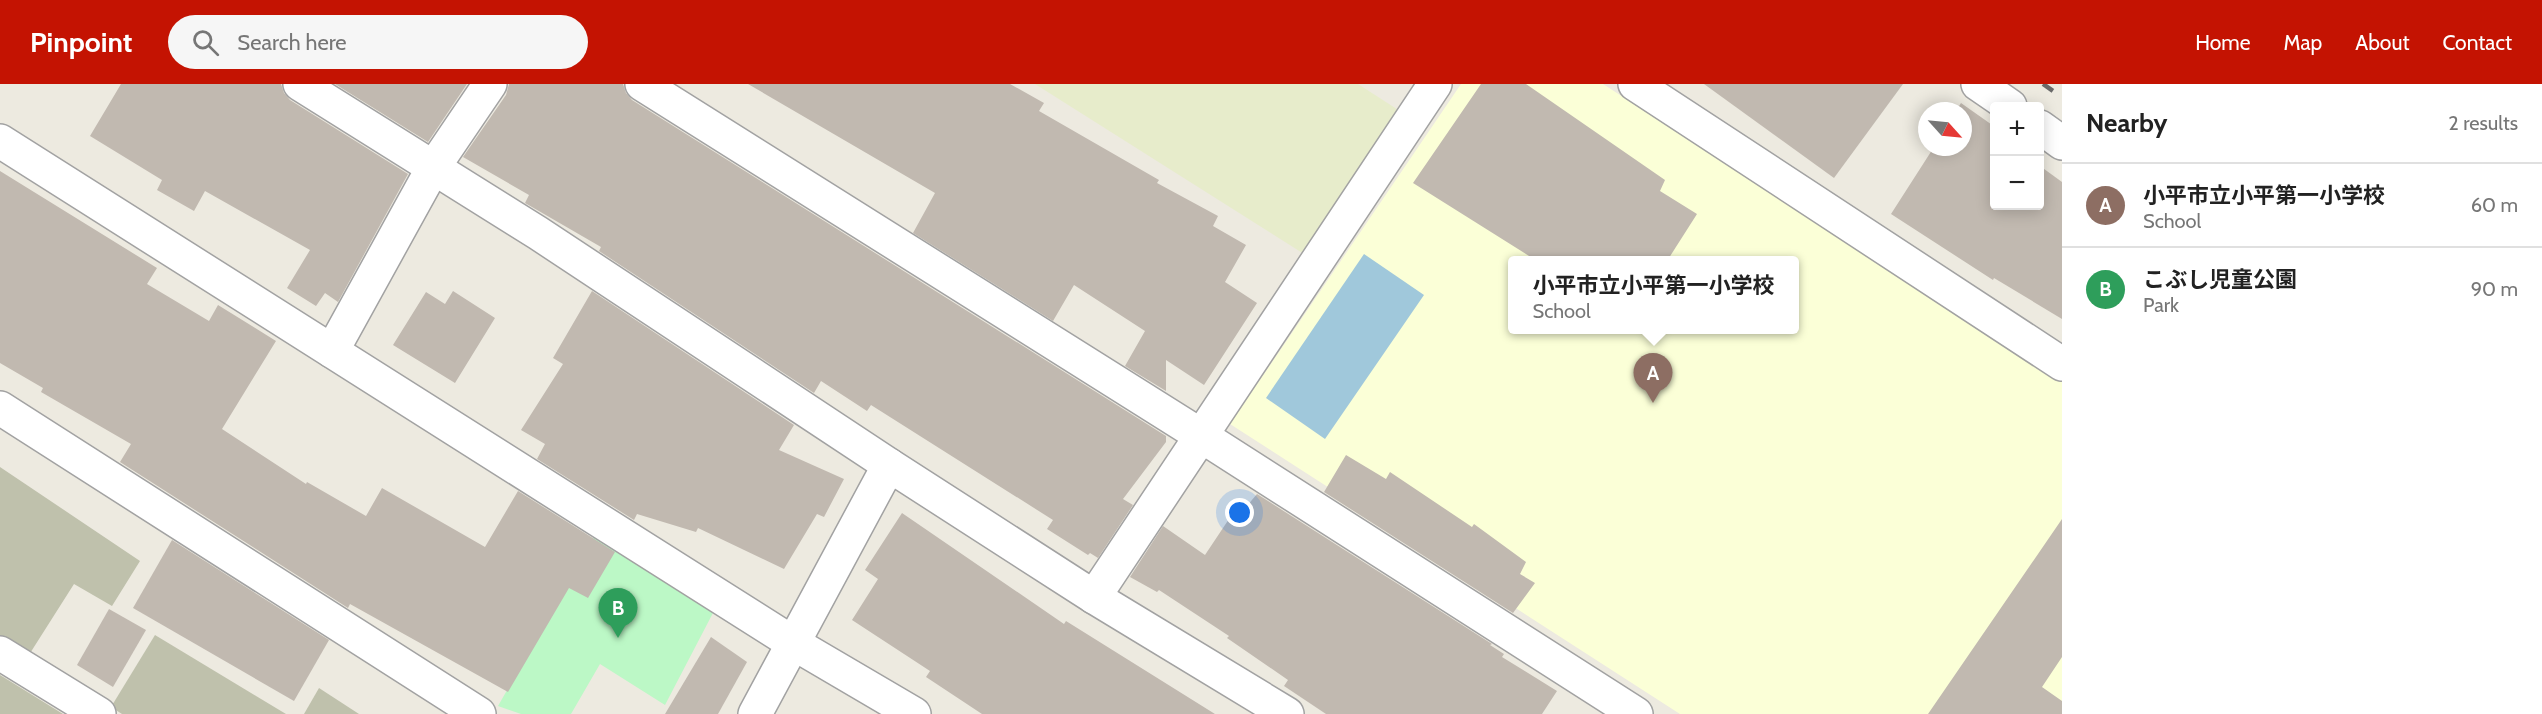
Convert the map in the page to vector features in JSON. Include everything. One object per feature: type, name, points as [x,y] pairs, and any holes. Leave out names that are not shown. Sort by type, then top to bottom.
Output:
[{"type":"street","points":[[300,84],[538,233],[889,465],[1094,597],[1287,714]]},
{"type":"street","points":[[332,351],[434,168],[490,84]]},
{"type":"street","points":[[642,84],[1200,435],[1636,714]]},
{"type":"street","points":[[1094,597],[1435,84]]},
{"type":"street","points":[[1635,84],[2062,364]]},
{"type":"street","points":[[1978,84],[2004,102]]},
{"type":"street","points":[[2044,130],[2062,143]]},
{"type":"street","points":[[0,141],[793,643],[914,714]]},
{"type":"street","points":[[0,408],[479,714]]},
{"type":"street","points":[[755,714],[889,465]]},
{"type":"street","points":[[0,653],[99,714]]},
{"type":"shaded area","points":[[1035,84],[1358,84],[1403,113],[1304,254]]},
{"type":"shaded area","points":[[1461,84],[1603,84],[2062,382],[2062,714],[1680,714],[1230,424]]},
{"type":"shaded area","points":[[0,467],[140,561],[112,606],[74,584],[27,658],[0,641]]},
{"type":"shaded area","points":[[594,537],[714,611],[665,705],[600,664],[571,714],[521,714],[498,706]]},
{"type":"shaded area","points":[[155,635],[286,714],[122,714],[111,707]]},
{"type":"shaded area","points":[[0,675],[63,714],[0,714]]},
{"type":"shaded area","points":[[319,688],[359,714],[304,714]]},
{"type":"water","points":[[1364,254],[1424,295],[1325,439],[1266,398]]},
{"type":"building","points":[[121,84],[281,84],[290,100],[408,174],[338,302],[325,293],[316,306],[287,288],[310,250],[205,191],[194,211],[157,190],[162,180],[90,136]]},
{"type":"building","points":[[335,84],[467,84],[428,142]]},
{"type":"building","points":[[509,84],[623,84],[632,100],[1166,436],[1166,442],[1123,499],[1133,505],[1098,558],[1090,553],[1088,555],[1047,529],[1053,520],[871,405],[867,411],[821,381],[814,393],[599,251],[601,247],[525,203],[529,195],[463,157],[506,95]]},
{"type":"building","points":[[748,84],[1010,84],[1044,103],[1039,111],[1159,180],[1157,183],[1218,216],[1213,226],[1246,245],[1225,282],[1257,303],[1204,385],[1166,360],[1166,391],[1125,366],[1145,331],[1074,285],[1053,321],[913,233],[935,193]]},
{"type":"building","points":[[1481,84],[1526,84],[1665,180],[1660,191],[1697,214],[1670,256],[1529,256],[1413,183]]},
{"type":"building","points":[[1704,84],[1903,84],[1834,178]]},
{"type":"building","points":[[1972,111],[1990,123],[1990,210],[2044,210],[2044,169],[2062,182],[2062,319],[1994,278],[1993,280],[1891,214],[1928,156],[1972,156]]},
{"type":"building","points":[[0,171],[157,268],[147,284],[209,321],[218,305],[276,341],[222,429],[306,484],[307,482],[366,516],[382,488],[485,547],[518,491],[615,552],[588,598],[569,588],[508,692],[350,604],[348,608],[120,462],[131,444],[41,392],[43,388],[0,363]]},
{"type":"building","points":[[453,291],[495,318],[455,383],[393,345],[426,292],[445,304]]},
{"type":"building","points":[[592,291],[794,425],[779,450],[844,479],[824,517],[817,514],[784,569],[698,528],[696,532],[637,514],[634,520],[537,459],[545,444],[521,430],[563,364],[553,358]]},
{"type":"building","points":[[1346,455],[1386,479],[1390,472],[1472,527],[1474,524],[1526,562],[1520,574],[1535,583],[1513,613],[1324,492]]},
{"type":"building","points":[[1257,494],[1492,644],[1490,645],[1504,654],[1502,657],[1557,691],[1542,714],[1326,714],[1284,686],[1288,680],[1227,638],[1229,636],[1159,590],[1157,592],[1130,577],[1163,526],[1205,555],[1237,507],[1246,507]]},
{"type":"building","points":[[902,513],[1064,624],[1066,621],[1215,714],[982,714],[926,677],[930,671],[852,620],[878,579],[865,570]]},
{"type":"building","points":[[2062,519],[2062,657],[2042,687],[2062,701],[2062,714],[1928,714]]},
{"type":"building","points":[[172,540],[329,640],[294,701],[133,608]]},
{"type":"building","points":[[109,609],[146,630],[113,687],[77,665]]},
{"type":"building","points":[[711,637],[747,662],[718,714],[665,714]]},
{"type":"railway","points":[[2043,84],[2062,97]]},
{"type":"place","name":"小平市立小平第一小学校","points":[[1653,403]]},
{"type":"place","name":"こぶし児童公園","points":[[618,638]]}]
